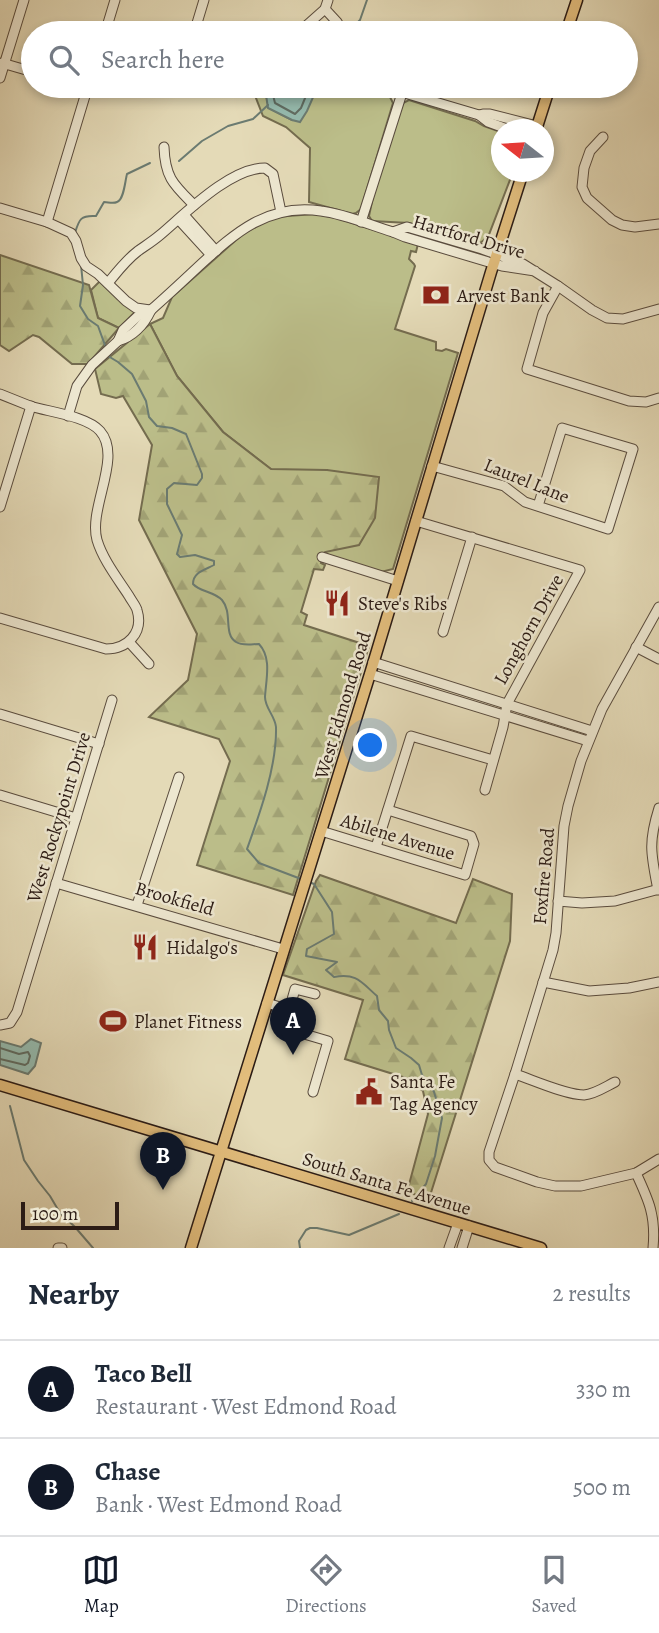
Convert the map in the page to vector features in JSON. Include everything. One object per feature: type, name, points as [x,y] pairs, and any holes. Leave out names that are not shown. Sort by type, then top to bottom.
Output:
[{"type":"main road","points":[[570,21],[577,0]]},
{"type":"main road","points":[[539,119],[546,98]]},
{"type":"main road","name":"West Edmond Road","points":[[191,1248],[520,182]]},
{"type":"main road","name":"South Santa Fe Avenue","points":[[0,1085],[541,1248]]},
{"type":"street","points":[[0,78],[2,63],[24,0]]},
{"type":"street","points":[[109,21],[115,0]]},
{"type":"street","points":[[198,21],[204,0]]},
{"type":"street","points":[[310,21],[326,5],[336,21]]},
{"type":"street","points":[[2,63],[21,69]]},
{"type":"street","points":[[47,222],[82,98]]},
{"type":"street","points":[[361,222],[400,98]]},
{"type":"street","points":[[419,98],[479,116],[491,123]]},
{"type":"street","points":[[479,116],[490,114],[507,119]]},
{"type":"street","points":[[603,137],[590,151],[584,168],[582,187],[587,198],[622,225],[635,227],[659,224]]},
{"type":"street","points":[[164,147],[164,164],[169,176],[194,205]]},
{"type":"street","points":[[108,283],[122,265],[210,192],[250,171],[265,168],[272,174],[281,212]]},
{"type":"street","points":[[0,208],[47,222],[71,233],[80,258],[86,266],[136,308],[151,310]]},
{"type":"street","name":"Hartford Drive","points":[[68,416],[77,386],[84,375],[118,341],[123,330],[138,316],[151,310],[251,223],[281,212],[321,211],[495,259],[522,270],[535,271],[607,318],[623,319],[659,309]]},
{"type":"street","points":[[181,218],[214,253]]},
{"type":"street","points":[[558,286],[543,313],[527,369],[629,401],[646,402],[659,398]]},
{"type":"street","points":[[0,394],[68,416],[94,426],[101,432],[108,448],[97,508],[96,537],[137,610],[136,632],[129,642],[116,649],[106,649],[0,618]]},
{"type":"street","points":[[0,507],[31,406]]},
{"type":"street","name":"Laurel Lane","points":[[432,466],[504,486],[525,502],[608,529],[633,449],[562,428],[538,506]]},
{"type":"street","name":"Longhorn Drive","points":[[416,521],[580,570],[507,704],[485,790]]},
{"type":"street","points":[[443,632],[472,537]]},
{"type":"street","points":[[322,557],[398,581]]},
{"type":"street","name":"Foxfire Road","points":[[636,1173],[582,1186],[555,1186],[504,1172],[489,1160],[489,1152],[553,950],[566,816],[588,741],[601,709],[659,607]]},
{"type":"street","points":[[129,642],[149,664]]},
{"type":"street","points":[[636,647],[659,659]]},
{"type":"street","points":[[373,662],[592,731]]},
{"type":"street","points":[[370,674],[588,741]]},
{"type":"street","name":"West Rockypoint Drive","points":[[5,1024],[17,1012],[112,700]]},
{"type":"street","points":[[0,714],[99,744]]},
{"type":"street","points":[[376,847],[411,736],[493,760]]},
{"type":"street","points":[[137,905],[179,777]]},
{"type":"street","points":[[0,795],[76,818]]},
{"type":"street","points":[[558,901],[615,901],[658,889],[651,853],[653,827],[659,808]]},
{"type":"street","name":"Abilene Avenue","points":[[321,831],[465,875],[474,844],[471,836],[388,810]]},
{"type":"street","name":"Brookfield","points":[[56,883],[283,949]]},
{"type":"street","points":[[543,982],[589,991],[629,988],[659,982]]},
{"type":"street","points":[[313,1092],[328,1041],[284,1028],[295,989],[315,994]]},
{"type":"street","points":[[267,1003],[289,1010]]},
{"type":"street","points":[[515,1074],[571,1093],[585,1095],[615,1082]]},
{"type":"street","points":[[653,1248],[651,1205],[636,1173],[659,1159]]},
{"type":"street","points":[[449,1248],[463,1225]]},
{"type":"street","points":[[461,1248],[463,1225]]},
{"type":"green space","points":[[256,98],[267,98],[269,108],[292,120],[310,98],[390,98],[393,103],[361,209],[352,214],[309,202],[310,148],[286,127],[263,116]]},
{"type":"green space","points":[[409,100],[491,128],[491,182],[509,182],[488,237],[480,243],[409,223],[372,221],[369,216],[401,104]]},
{"type":"green space","points":[[315,214],[337,218],[418,244],[416,252],[411,251],[409,259],[415,266],[395,329],[436,342],[436,350],[446,349],[458,353],[393,569],[381,572],[325,552],[327,470],[272,470],[223,432],[177,376],[150,324],[163,318],[172,297],[244,233],[274,217]]},
{"type":"green space","points":[[0,255],[89,285],[98,318],[119,328],[88,364],[72,364],[33,335],[9,351],[0,345]]},
{"type":"green space","points":[[100,281],[134,311],[119,328],[98,318],[91,290]]},
{"type":"green space","points":[[150,324],[177,376],[223,432],[271,469],[327,470],[379,477],[375,518],[359,545],[325,552],[321,563],[325,565],[323,570],[314,569],[301,612],[307,615],[304,625],[369,646],[293,895],[197,865],[230,761],[219,739],[149,717],[188,680],[197,634],[139,520],[152,445],[123,396],[116,398],[101,394],[95,369]]},
{"type":"green space","points":[[320,875],[456,923],[473,879],[512,894],[510,941],[429,1199],[407,1192],[428,1114],[423,1091],[406,1078],[345,1059],[363,1000],[283,975]]},
{"type":"water","points":[[266,98],[313,98],[300,122],[268,108]]},
{"type":"water","points":[[31,1039],[41,1043],[35,1066],[28,1074],[0,1065],[0,1041],[21,1047]]},
{"type":"waterway","points":[[359,21],[367,0]]},
{"type":"waterway","points":[[179,161],[202,141],[228,126],[253,119],[268,105]]},
{"type":"waterway","points":[[75,233],[81,219],[96,216],[104,202],[119,201],[127,174],[150,163]]},
{"type":"waterway","points":[[81,265],[83,285],[80,306],[88,319],[98,326],[106,348]]},
{"type":"waterway","points":[[108,356],[132,374],[146,401],[149,417],[157,426],[186,434],[202,474],[197,485],[174,483],[167,489],[167,504],[182,535],[177,554],[180,557],[195,555],[214,561],[214,565],[197,574],[193,584],[222,600],[227,611],[230,634],[236,642],[259,644],[263,650],[267,669],[265,701],[276,727],[271,773],[247,849],[259,863],[301,879]]},
{"type":"waterway","points":[[309,882],[314,884],[332,912],[334,934],[307,949],[306,956],[337,962],[326,970],[334,977],[348,976],[358,980],[377,996],[379,1010],[388,1021],[396,1048],[419,1065],[422,1075],[434,1092],[442,1118],[435,1156],[426,1184],[412,1201]]},
{"type":"waterway","points":[[10,1106],[24,1160],[60,1213],[93,1248]]},
{"type":"waterway","points":[[300,1248],[299,1241],[310,1228],[349,1235],[399,1214]]},
{"type":"place","name":"Arvest Bank","points":[[436,295]]},
{"type":"place","name":"Steve's Ribs","points":[[337,603]]},
{"type":"place","name":"Hidalgo's","points":[[145,947]]},
{"type":"place","name":"Planet Fitness","points":[[113,1021]]},
{"type":"place","name":"Taco Bell","points":[[293,1055]]},
{"type":"place","name":"Santa Fe Tag Agency","points":[[369,1092]]},
{"type":"place","name":"Chase","points":[[163,1190]]}]
